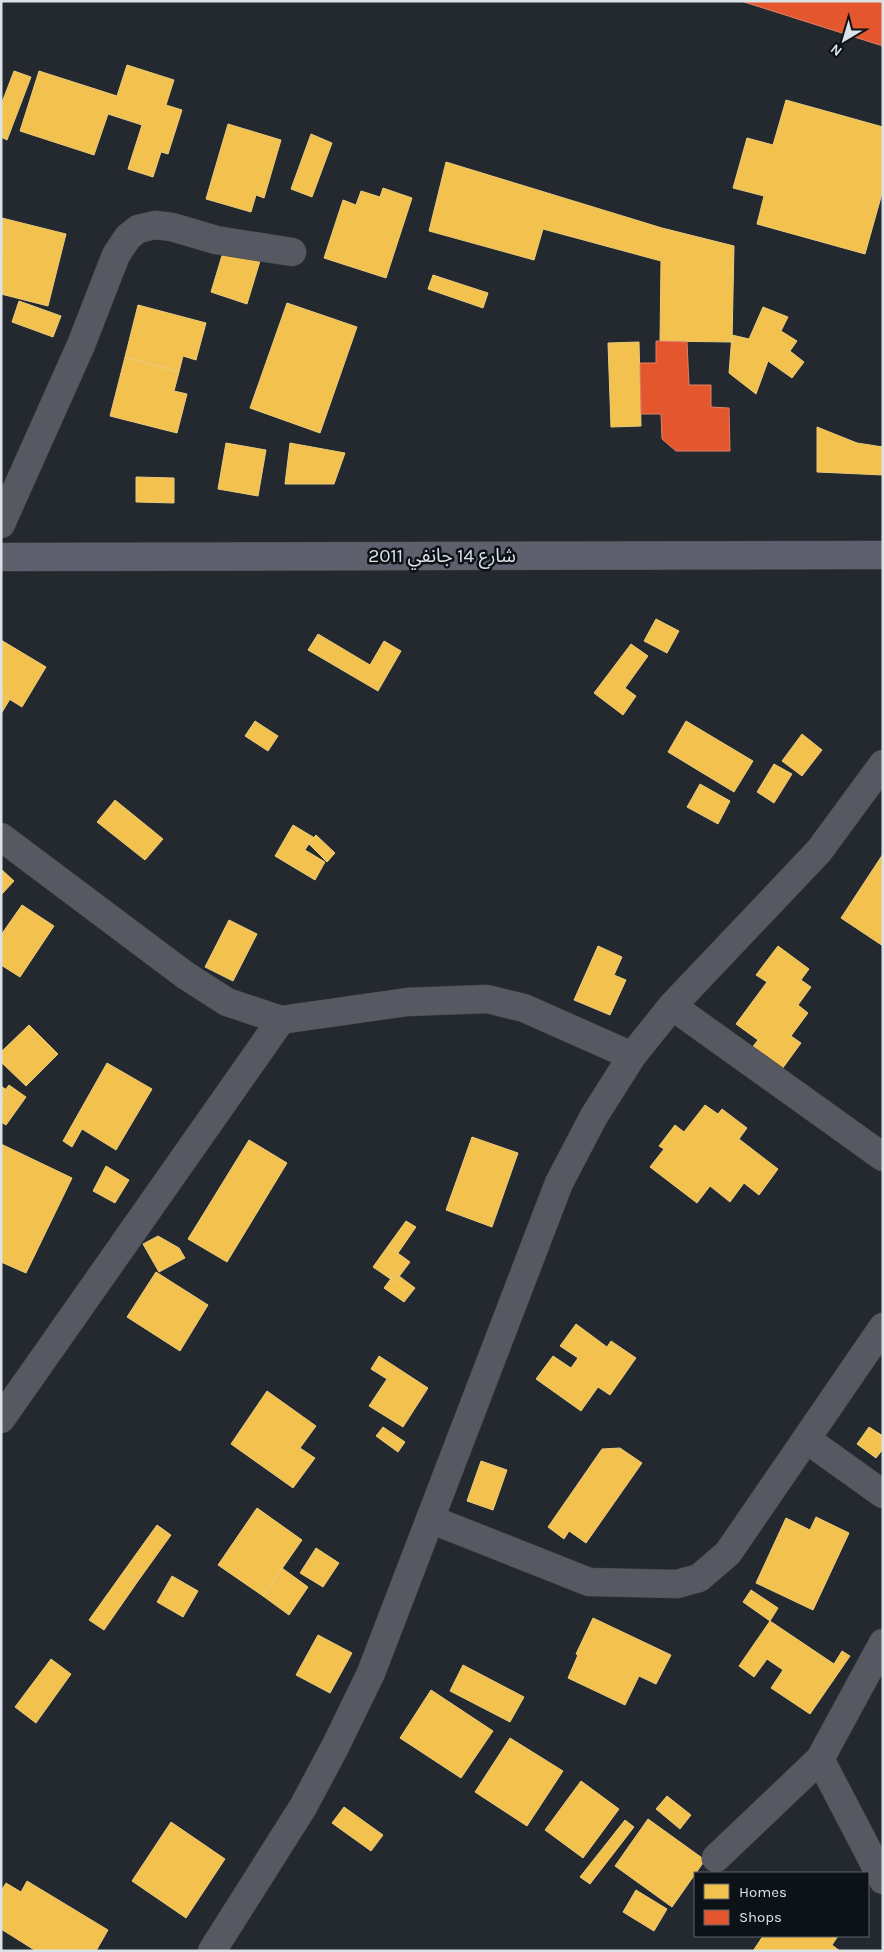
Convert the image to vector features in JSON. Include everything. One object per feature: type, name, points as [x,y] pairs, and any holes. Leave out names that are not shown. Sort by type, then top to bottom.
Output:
[{"type":"main road","name":"شارع 14 جانفي 2011","points":[[1,557],[883,555]]},
{"type":"street","points":[[1,524],[81,345],[116,255],[128,237],[138,229],[155,225],[172,227],[216,240],[292,252]]},
{"type":"street","points":[[212,1951],[303,1807],[335,1747],[370,1674],[559,1183],[594,1116],[632,1056],[672,1006],[819,852],[883,764]]},
{"type":"street","points":[[1,837],[185,975],[227,1002],[281,1020],[407,1002],[487,999],[524,1008],[632,1056]]},
{"type":"street","points":[[672,1006],[883,1157]]},
{"type":"street","points":[[1,1419],[281,1020]]},
{"type":"street","points":[[430,1519],[589,1582],[677,1584],[699,1578],[728,1554],[883,1328]]},
{"type":"street","points":[[806,1439],[883,1494]]},
{"type":"street","points":[[716,1858],[820,1759],[883,1643]]},
{"type":"street","points":[[820,1759],[883,1880]]},
{"type":"building: Homes","points":[[127,65],[174,80],[166,105],[182,110],[168,154],[161,152],[153,177],[128,169],[142,125],[108,114],[94,155],[20,131],[39,71],[117,96]]},
{"type":"building: Homes","points":[[14,71],[31,77],[7,140],[1,137],[1,105]]},
{"type":"building: Homes","points":[[786,100],[883,127],[883,190],[865,254],[757,224],[764,196],[733,188],[747,138],[773,145]]},
{"type":"building: Homes","points":[[228,124],[281,140],[264,198],[256,195],[251,212],[206,199]]},
{"type":"building: Homes","points":[[311,134],[332,143],[312,197],[291,189]]},
{"type":"building: Homes","points":[[446,162],[662,228],[734,246],[732,342],[660,341],[661,261],[543,229],[534,260],[429,231]]},
{"type":"building: Homes","points":[[383,188],[412,198],[386,278],[324,258],[343,200],[356,205],[361,191],[380,197]]},
{"type":"building: Homes","points":[[2,218],[66,234],[48,306],[1,294]]},
{"type":"building: Homes","points":[[224,249],[260,261],[247,304],[211,292]]},
{"type":"building: Homes","points":[[433,275],[488,293],[483,308],[428,289]]},
{"type":"building: Homes","points":[[19,301],[61,316],[53,337],[12,322]]},
{"type":"building: Homes","points":[[287,303],[357,327],[320,433],[250,408]]},
{"type":"building: Homes","points":[[138,305],[206,323],[196,360],[183,356],[179,372],[125,357]]},
{"type":"building: Homes","points":[[763,307],[788,317],[781,331],[797,341],[790,351],[804,362],[792,378],[768,361],[756,394],[729,373],[732,335],[749,339]]},
{"type":"building: Homes","points":[[639,342],[641,426],[611,427],[608,343]]},
{"type":"building: Homes","points":[[125,357],[179,372],[174,391],[187,394],[177,433],[110,416]]},
{"type":"building: Homes","points":[[817,427],[857,443],[883,447],[883,475],[817,472]]},
{"type":"building: Homes","points":[[226,443],[266,450],[258,496],[218,489]]},
{"type":"building: Homes","points":[[290,443],[345,453],[334,484],[285,484]]},
{"type":"building: Homes","points":[[136,477],[174,478],[174,503],[136,502]]},
{"type":"building: Homes","points":[[656,619],[679,631],[667,653],[644,641]]},
{"type":"building: Homes","points":[[318,634],[370,665],[384,641],[401,651],[378,691],[308,650]]},
{"type":"building: Homes","points":[[1,640],[46,667],[22,707],[1,694]]},
{"type":"building: Homes","points":[[631,644],[648,656],[625,688],[636,696],[623,715],[594,693]]},
{"type":"building: Homes","points":[[1,694],[10,699],[1,714]]},
{"type":"building: Homes","points":[[255,721],[278,736],[268,751],[245,736]]},
{"type":"building: Homes","points":[[686,721],[753,761],[734,792],[668,752]]},
{"type":"building: Homes","points":[[802,734],[822,750],[802,776],[782,761]]},
{"type":"building: Homes","points":[[774,764],[792,774],[774,803],[757,792]]},
{"type":"building: Homes","points":[[700,784],[730,801],[718,824],[687,807]]},
{"type":"building: Homes","points":[[115,800],[163,839],[145,860],[97,822]]},
{"type":"building: Homes","points":[[293,825],[313,837],[305,850],[325,862],[315,880],[275,856]]},
{"type":"building: Homes","points":[[316,835],[335,853],[327,862],[308,843]]},
{"type":"building: Homes","points":[[883,854],[883,946],[841,918]]},
{"type":"building: Homes","points":[[1,869],[14,881],[1,895]]},
{"type":"building: Homes","points":[[22,905],[54,926],[20,977],[1,965],[1,935]]},
{"type":"building: Homes","points":[[229,920],[257,934],[233,981],[205,967]]},
{"type":"building: Homes","points":[[598,946],[622,957],[614,975],[626,980],[610,1015],[574,1000]]},
{"type":"building: Homes","points":[[778,946],[809,969],[801,980],[811,987],[798,1005],[808,1013],[791,1036],[801,1043],[777,1076],[747,1054],[758,1040],[736,1024],[767,982],[756,975]]},
{"type":"building: Homes","points":[[29,1025],[58,1054],[26,1086],[1,1062],[1,1052]]},
{"type":"building: Homes","points":[[107,1063],[152,1089],[116,1150],[82,1129],[72,1147],[63,1141]]},
{"type":"building: Homes","points":[[9,1085],[26,1097],[6,1125],[1,1122],[1,1095]]},
{"type":"building: Homes","points":[[1,1086],[8,1091],[1,1101]]},
{"type":"building: Homes","points":[[705,1105],[718,1114],[722,1109],[747,1128],[739,1139],[778,1169],[759,1195],[744,1183],[730,1202],[710,1186],[697,1203],[650,1167],[664,1149],[659,1146],[675,1125],[684,1132]]},
{"type":"building: Homes","points":[[472,1137],[518,1153],[492,1227],[446,1210]]},
{"type":"building: Homes","points":[[249,1140],[287,1163],[227,1262],[188,1239]]},
{"type":"building: Homes","points":[[1,1144],[72,1178],[26,1273],[1,1262]]},
{"type":"building: Homes","points":[[106,1166],[129,1180],[115,1203],[93,1191]]},
{"type":"building: Homes","points":[[406,1221],[416,1227],[398,1253],[388,1246]]},
{"type":"building: Homes","points":[[158,1236],[179,1248],[185,1258],[159,1272],[143,1244]]},
{"type":"building: Homes","points":[[388,1246],[410,1262],[395,1282],[373,1267]]},
{"type":"building: Homes","points":[[156,1272],[208,1305],[180,1351],[127,1317]]},
{"type":"building: Homes","points":[[395,1273],[415,1288],[404,1302],[384,1288]]},
{"type":"building: Homes","points":[[576,1324],[607,1347],[611,1341],[636,1358],[610,1395],[598,1387],[581,1411],[536,1379],[553,1356],[571,1368],[578,1358],[560,1346]]},
{"type":"building: Homes","points":[[379,1356],[428,1388],[403,1427],[369,1406],[387,1379],[371,1369]]},
{"type":"building: Homes","points":[[267,1391],[316,1426],[300,1448],[315,1458],[293,1488],[231,1444]]},
{"type":"building: Homes","points":[[383,1427],[405,1442],[398,1452],[376,1436]]},
{"type":"building: Homes","points":[[869,1427],[883,1436],[883,1449],[876,1458],[857,1444]]},
{"type":"building: Homes","points":[[620,1448],[642,1463],[586,1543],[569,1531],[564,1539],[548,1527],[602,1449]]},
{"type":"building: Homes","points":[[481,1461],[507,1470],[493,1510],[467,1501]]},
{"type":"building: Homes","points":[[257,1508],[302,1540],[263,1596],[218,1565]]},
{"type":"building: Homes","points":[[816,1517],[849,1533],[813,1610],[756,1583],[786,1518],[810,1530]]},
{"type":"building: Homes","points":[[157,1525],[171,1535],[138,1581],[124,1571]]},
{"type":"building: Homes","points":[[316,1548],[339,1563],[323,1587],[300,1573]]},
{"type":"building: Homes","points":[[282,1568],[308,1587],[289,1615],[263,1596]]},
{"type":"building: Homes","points":[[124,1571],[138,1581],[104,1630],[89,1620]]},
{"type":"building: Homes","points":[[172,1576],[198,1591],[183,1617],[157,1602]]},
{"type":"building: Homes","points":[[751,1590],[778,1608],[770,1621],[743,1602]]},
{"type":"building: Homes","points":[[593,1618],[671,1655],[656,1684],[639,1676],[625,1705],[568,1678],[578,1655],[576,1654]]},
{"type":"building: Homes","points":[[770,1621],[834,1664],[842,1651],[850,1656],[810,1714],[771,1688],[783,1670],[767,1659],[754,1677],[739,1666]]},
{"type":"building: Homes","points":[[318,1635],[352,1653],[330,1693],[296,1675]]},
{"type":"building: Homes","points":[[51,1659],[71,1674],[36,1723],[15,1707]]},
{"type":"building: Homes","points":[[463,1665],[524,1697],[510,1722],[450,1691]]},
{"type":"building: Homes","points":[[431,1690],[493,1731],[461,1778],[400,1738]]},
{"type":"building: Homes","points":[[510,1738],[563,1771],[527,1826],[475,1792]]},
{"type":"building: Homes","points":[[581,1781],[619,1809],[583,1858],[545,1830]]},
{"type":"building: Homes","points":[[667,1796],[691,1815],[680,1829],[656,1809]]},
{"type":"building: Homes","points":[[344,1807],[383,1835],[371,1851],[332,1823]]},
{"type":"building: Homes","points":[[648,1819],[705,1860],[697,1872],[694,1872],[694,1876],[672,1907],[615,1866]]},
{"type":"building: Homes","points":[[625,1820],[634,1827],[590,1884],[580,1877]]},
{"type":"building: Homes","points":[[171,1822],[225,1859],[186,1918],[132,1881]]},
{"type":"building: Homes","points":[[27,1881],[108,1930],[96,1951],[36,1951],[1,1929],[1,1891],[6,1883],[21,1892]]},
{"type":"building: Homes","points":[[636,1890],[667,1909],[654,1931],[623,1912]]},
{"type":"building: Homes","points":[[762,1937],[837,1937],[832,1945],[840,1951],[753,1951]]},
{"type":"building: Shops","points":[[741,1],[883,1],[883,46]]},
{"type":"building: Shops","points":[[656,341],[687,342],[689,385],[711,385],[711,407],[729,408],[730,451],[676,451],[662,439],[661,414],[641,414],[640,363],[656,363]]}]
